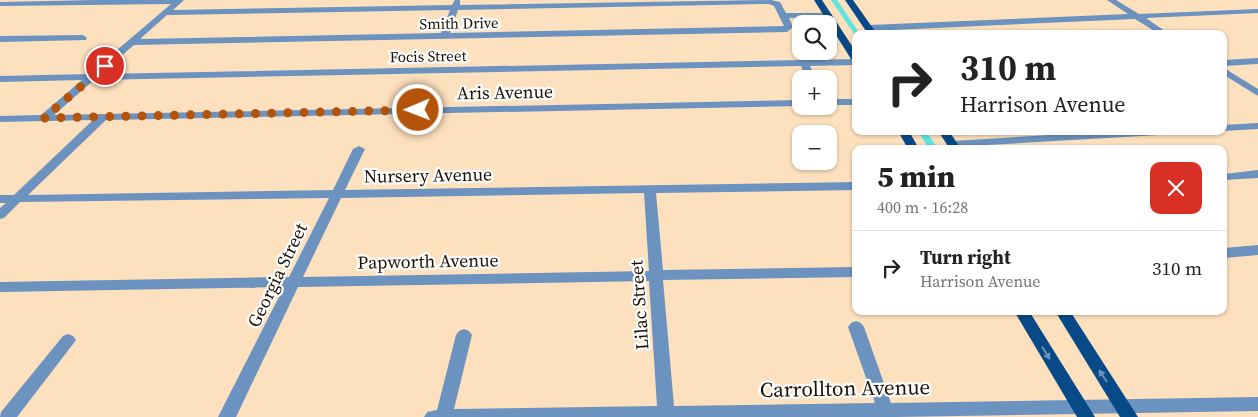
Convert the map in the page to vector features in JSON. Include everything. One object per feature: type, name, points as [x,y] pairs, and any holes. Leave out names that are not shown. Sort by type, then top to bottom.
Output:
[{"type":"main road","points":[[818,0],[828,15]]},
{"type":"main road","points":[[849,0],[870,30]]},
{"type":"main road","points":[[837,30],[852,54]]},
{"type":"main road","points":[[1023,315],[1083,412]]},
{"type":"main road","points":[[1064,315],[1126,411]]},
{"type":"street","points":[[0,4],[179,0]]},
{"type":"street","points":[[44,118],[179,0]]},
{"type":"street","points":[[1111,0],[1159,30]]},
{"type":"street","points":[[165,13],[456,4],[769,2],[777,4],[784,16],[792,16]]},
{"type":"street","points":[[444,37],[456,4]]},
{"type":"street","points":[[890,30],[1258,12]]},
{"type":"street","name":"Smith Drive","points":[[131,42],[786,29],[789,27],[784,16]]},
{"type":"street","points":[[0,39],[83,38]]},
{"type":"street","name":"Focis Street","points":[[0,79],[852,61]]},
{"type":"street","points":[[1227,63],[1258,62]]},
{"type":"street","points":[[804,63],[807,70]]},
{"type":"street","points":[[1227,73],[1258,93]]},
{"type":"street","points":[[837,102],[852,102]]},
{"type":"street","name":"Aris Avenue","points":[[0,119],[792,103]]},
{"type":"street","points":[[0,215],[103,117]]},
{"type":"street","points":[[1227,128],[1258,126]]},
{"type":"street","points":[[969,145],[1117,135]]},
{"type":"street","name":"Georgia Street","points":[[227,417],[359,149]]},
{"type":"street","points":[[1227,177],[1258,174]]},
{"type":"street","name":"Nursery Avenue","points":[[0,199],[852,186]]},
{"type":"street","name":"Lilac Street","points":[[650,190],[666,415]]},
{"type":"street","points":[[1227,253],[1258,250]]},
{"type":"street","name":"Papworth Avenue","points":[[0,287],[852,272]]},
{"type":"street","points":[[856,327],[887,413]]},
{"type":"street","points":[[444,417],[464,335]]},
{"type":"street","points":[[7,417],[68,340]]},
{"type":"street","name":"Carrollton Avenue","points":[[433,417],[1083,412],[1258,404]]},
{"type":"waterway","points":[[834,0],[854,30]]},
{"type":"waterway","points":[[925,135],[931,145]]},
{"type":"route","points":[[105,66],[44,118],[418,110]]}]
